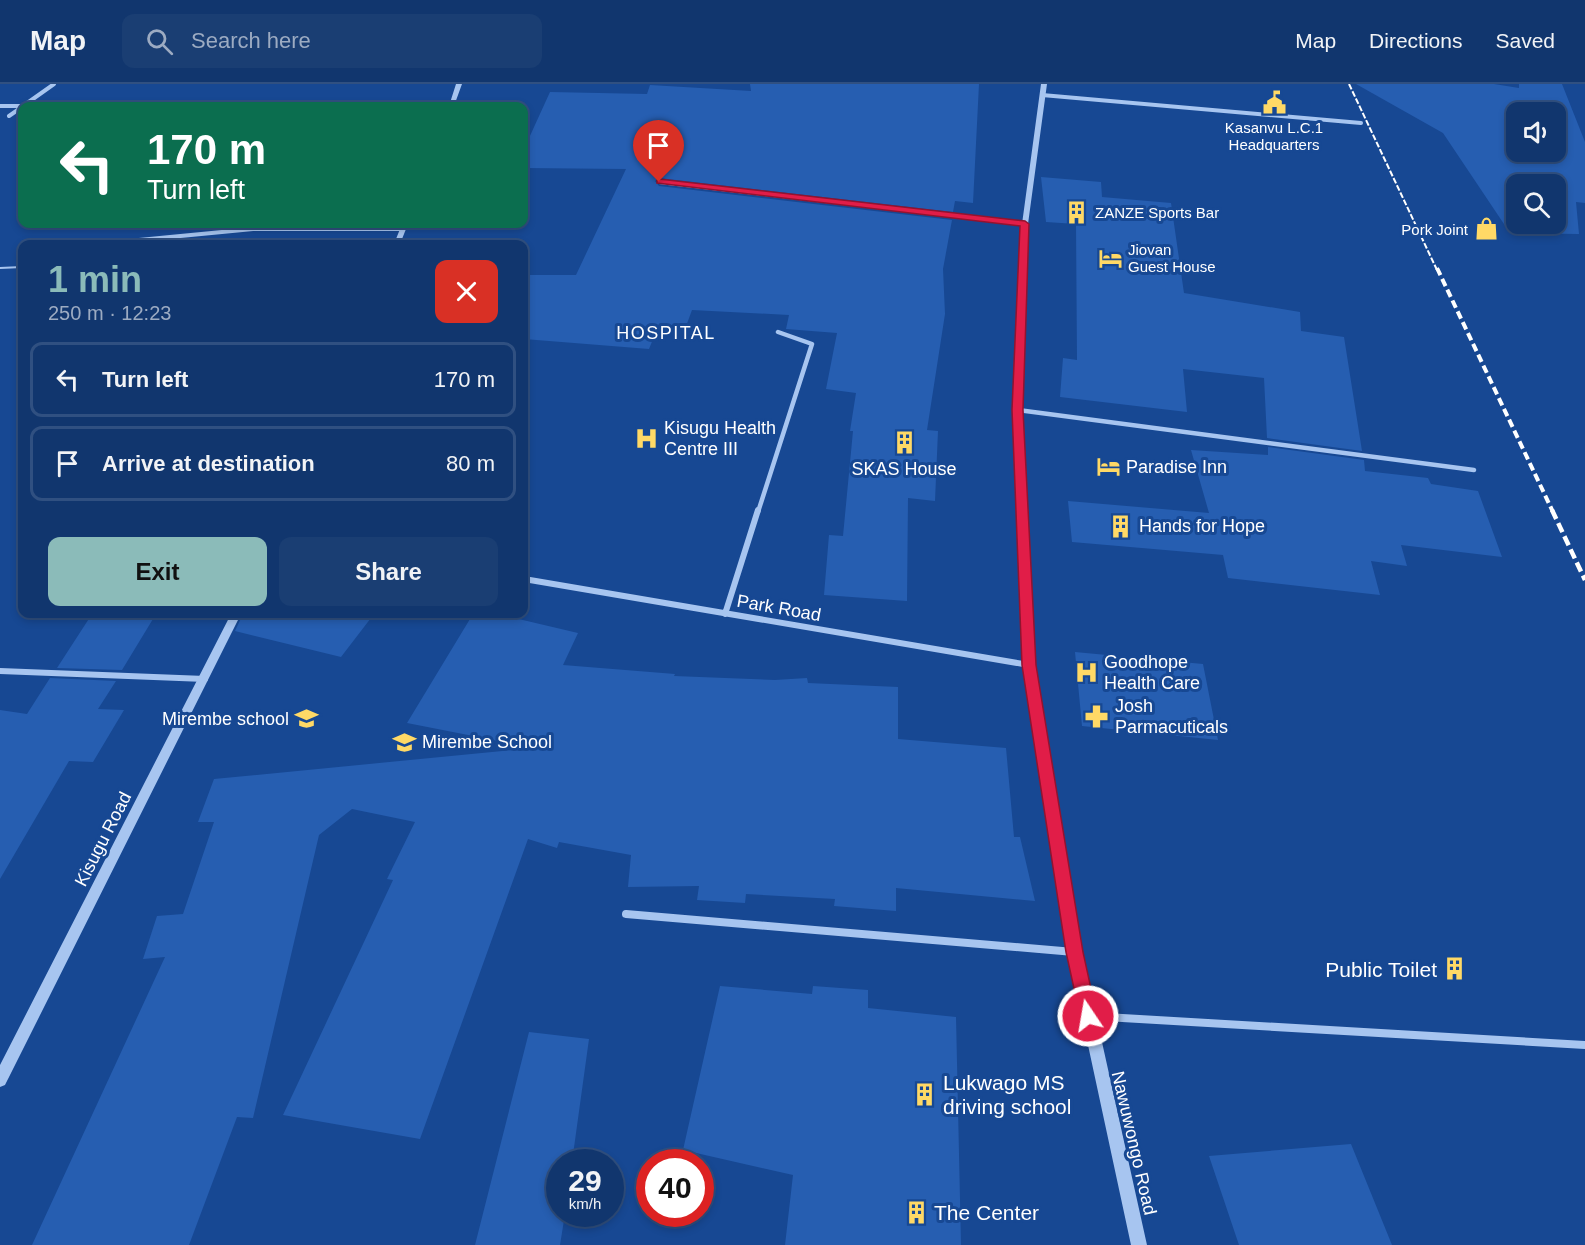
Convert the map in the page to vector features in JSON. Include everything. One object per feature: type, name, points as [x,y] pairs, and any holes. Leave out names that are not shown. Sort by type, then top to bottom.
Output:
[{"type":"street","points":[[29,102],[54,84]]},
{"type":"street","points":[[452,102],[459,84]]},
{"type":"street","points":[[1043,90],[1361,123]]},
{"type":"street","name":"Nawuwongo Road","points":[[1043,90],[1025,224],[1018,410],[1029,665],[1075,952],[1139,1245]]},
{"type":"street","points":[[0,106],[18,106]]},
{"type":"street","points":[[9,116],[18,110]]},
{"type":"street","points":[[659,182],[1025,224]]},
{"type":"street","points":[[139,240],[253,229],[303,228]]},
{"type":"street","points":[[725,614],[812,344],[778,332]]},
{"type":"street","points":[[1018,410],[1474,470]]},
{"type":"street","name":"Park Road","points":[[528,580],[1029,665]]},
{"type":"street","name":"Kisugu Road","points":[[0,1080],[234,618]]},
{"type":"street","points":[[0,671],[205,679]]},
{"type":"street","points":[[626,914],[1075,952]]},
{"type":"street","points":[[1088,1016],[1585,1045]]},
{"type":"lane","points":[[0,268],[18,267]]},
{"type":"building","points":[[750,84],[979,84],[973,203],[955,201],[953,212],[659,178],[655,181],[659,186],[952,220],[943,269],[945,314],[927,430],[938,431],[935,501],[908,498],[907,601],[824,595],[829,535],[843,536],[853,431],[850,431],[856,393],[826,389],[837,333],[786,329],[789,315],[692,310],[685,329],[658,327],[649,349],[528,339],[528,275],[576,275],[626,169],[528,168],[528,140],[550,92],[647,94],[650,85],[751,91]]},
{"type":"building","points":[[1356,84],[1494,84],[1519,88],[1519,84],[1562,84],[1585,142],[1585,203],[1576,202],[1579,234],[1566,234],[1566,174],[1506,174],[1506,227],[1443,133]]},
{"type":"building","points":[[1041,177],[1101,182],[1102,197],[1171,203],[1184,293],[1300,312],[1301,331],[1344,337],[1362,451],[1267,438],[1264,378],[1183,369],[1187,412],[1060,397],[1063,358],[1077,360],[1076,224],[1046,222]]},
{"type":"building","points":[[1268,447],[1364,460],[1365,471],[1428,478],[1431,484],[1478,491],[1502,557],[1401,545],[1407,566],[1371,561],[1380,595],[1228,578],[1223,555],[1072,542],[1068,501],[1209,513],[1191,450],[1268,455]]},
{"type":"building","points":[[89,618],[154,618],[122,670],[57,668]]},
{"type":"building","points":[[241,618],[371,618],[341,657],[235,631]]},
{"type":"building","points":[[471,618],[515,618],[578,633],[563,665],[675,674],[674,676],[775,680],[807,678],[808,683],[898,687],[898,739],[1006,748],[1014,837],[1020,837],[1035,901],[896,888],[896,911],[834,906],[835,899],[746,894],[745,903],[697,900],[699,886],[628,887],[631,855],[559,842],[557,848],[528,839],[420,1139],[283,1115],[393,880],[387,879],[415,822],[352,809],[319,835],[253,1118],[237,1117],[189,1245],[32,1245],[165,957],[143,959],[157,916],[183,914],[214,822],[198,822],[214,779],[534,748],[407,723]]},
{"type":"building","points":[[1075,652],[1203,664],[1218,740],[1082,726]]},
{"type":"building","points":[[50,678],[116,681],[98,709],[124,710],[93,762],[69,761],[0,879],[0,710],[27,714]]},
{"type":"building","points":[[720,986],[812,994],[813,986],[868,990],[868,1008],[956,1017],[961,1245],[785,1245],[793,1175],[714,1157],[714,1149],[683,1149]]},
{"type":"building","points":[[529,1032],[589,1039],[574,1149],[546,1149],[546,1227],[563,1227],[560,1245],[475,1245]]},
{"type":"building","points":[[1351,1144],[1392,1245],[1239,1245],[1209,1156]]},
{"type":"railway","points":[[1349,84],[1437,270]]},
{"type":"railway","points":[[1437,268],[1553,512]]},
{"type":"railway","points":[[1552,510],[1585,580]]},
{"type":"place","name":"Kasanvu L.C.1 Headquarters","points":[[1274,103]]},
{"type":"place","name":"ZANZE Sports Bar","points":[[1077,212]]},
{"type":"place","name":"Pork Joint","points":[[1486,229]]},
{"type":"place","name":"Jiovan Guest House","points":[[1110,258]]},
{"type":"place","name":"Kisugu Health Centre III","points":[[646,438]]},
{"type":"place","name":"SKAS House","points":[[904,443]]},
{"type":"place","name":"Paradise Inn","points":[[1108,467]]},
{"type":"place","name":"Hands for Hope","points":[[1121,526]]},
{"type":"place","name":"Goodhope Health Care","points":[[1086,672]]},
{"type":"place","name":"Josh Parmacuticals","points":[[1097,716]]},
{"type":"place","name":"Mirembe school","points":[[307,719]]},
{"type":"place","name":"Mirembe School","points":[[404,742]]},
{"type":"place","name":"Public Toilet","points":[[1455,969]]},
{"type":"place","name":"Lukwago MS driving school","points":[[925,1094]]},
{"type":"place","name":"The Center","points":[[916,1212]]},
{"type":"district","name":"HOSPITAL","points":[[666,333]]},
{"type":"route","points":[[659,182],[1025,224],[1018,410],[1029,665],[1075,952],[1088,1016]]}]
